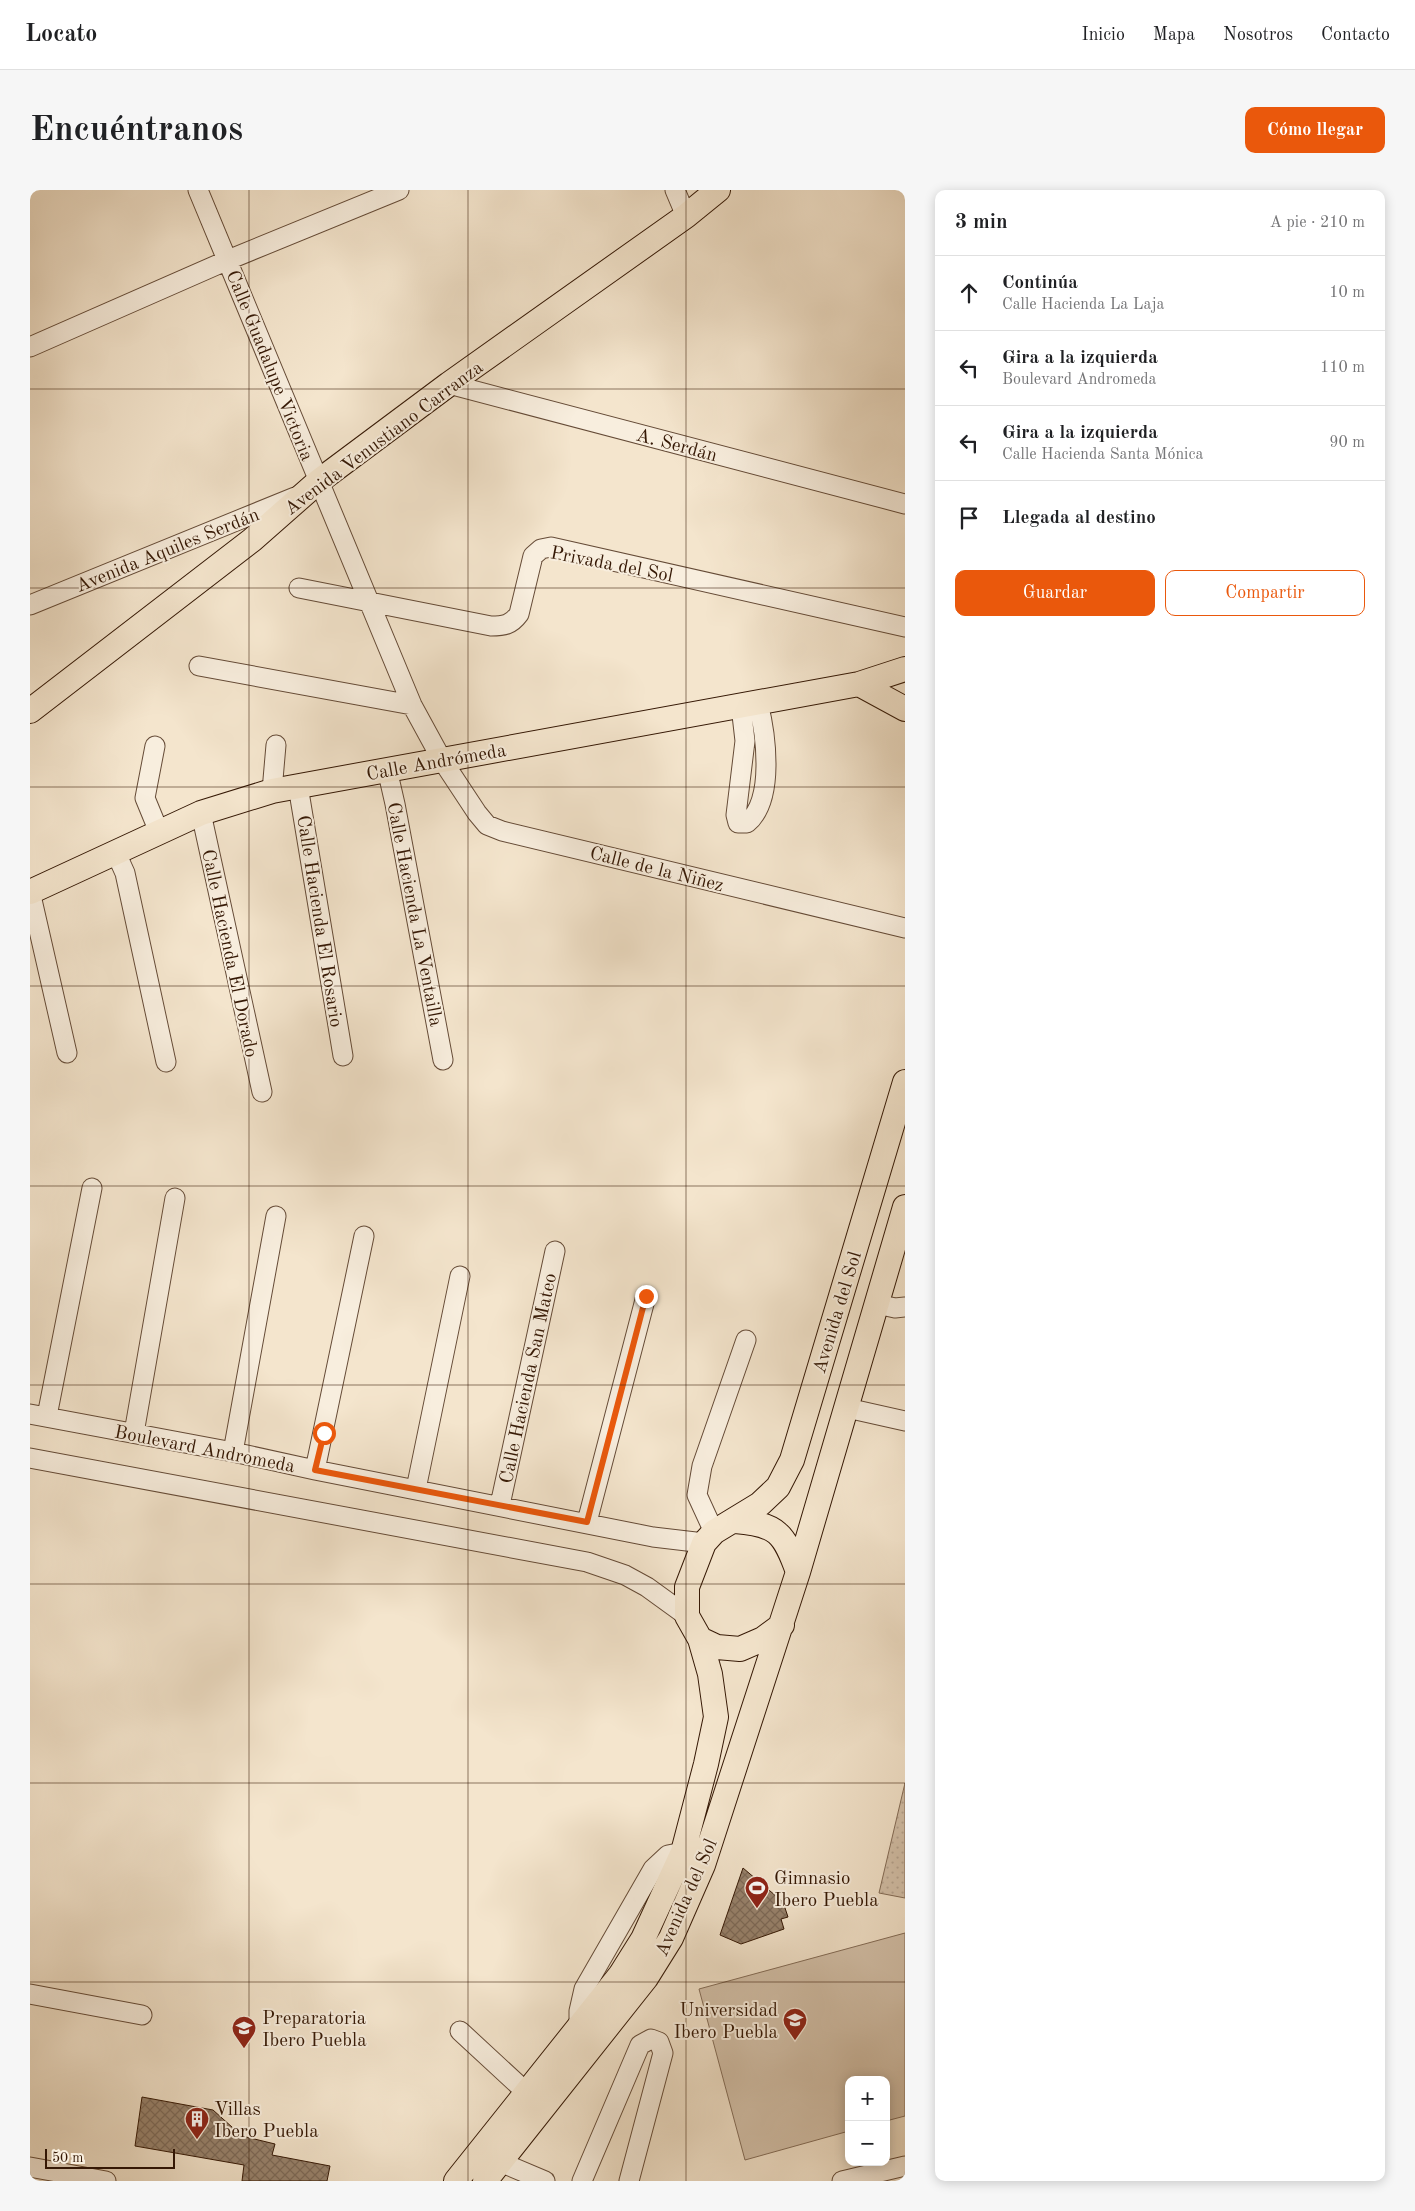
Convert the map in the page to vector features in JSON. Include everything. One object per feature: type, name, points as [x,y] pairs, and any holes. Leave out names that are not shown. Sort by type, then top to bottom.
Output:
[{"type":"main road","name":"Avenida Venustiano Carranza","points":[[30,711],[252,540],[312,487],[448,384],[686,216],[718,190]]},
{"type":"main road","name":"Calle Andrómeda","points":[[30,891],[201,813],[272,791],[859,684],[905,669]]},
{"type":"main road","points":[[859,684],[905,709]]},
{"type":"main road","name":"Avenida del Sol","points":[[735,1520],[760,1504],[778,1487],[792,1460],[905,1082]]},
{"type":"main road","name":"Avenida del Sol","points":[[798,1572],[905,1207]]},
{"type":"main road","points":[[735,1520],[761,1523],[780,1534],[792,1553],[798,1572],[782,1625],[763,1639],[740,1649],[717,1647],[700,1638],[687,1616],[687,1587],[709,1538],[735,1520]]},
{"type":"main road","name":"Avenida del Sol","points":[[485,2181],[646,1978],[670,1938],[702,1865],[782,1625]]},
{"type":"main road","name":"Avenida del Sol","points":[[456,2181],[621,1974],[643,1939],[683,1852],[716,1717],[710,1674],[700,1638]]},
{"type":"street","name":"Calle Guadalupe Victoria","points":[[198,190],[228,260],[312,487],[370,603],[412,705],[442,760]]},
{"type":"street","points":[[674,190],[686,216]]},
{"type":"street","points":[[30,346],[388,192]]},
{"type":"street","name":"A. Serdán","points":[[448,384],[905,504]]},
{"type":"street","name":"Avenida Aquiles Serdán","points":[[30,605],[312,487]]},
{"type":"street","name":"Privada del Sol","points":[[299,588],[491,626],[503,626],[513,622],[519,614],[533,556],[541,549],[551,547],[905,627]]},
{"type":"street","points":[[199,666],[412,705]]},
{"type":"street","points":[[749,704],[766,737],[766,772],[758,807],[753,818],[746,824],[738,823],[736,815],[749,704]]},
{"type":"street","points":[[745,741],[766,737]]},
{"type":"street","points":[[272,791],[276,745]]},
{"type":"street","points":[[155,746],[145,798],[159,832]]},
{"type":"street","name":"Calle de la Niñez","points":[[442,760],[477,813],[488,825],[502,831],[905,928]]},
{"type":"street","name":"Calle Hacienda La Ventailla","points":[[387,769],[443,1060]]},
{"type":"street","name":"Calle Hacienda El Rosario","points":[[298,786],[343,1056]]},
{"type":"street","name":"Calle Hacienda El Dorado","points":[[201,813],[262,1092]]},
{"type":"street","points":[[116,853],[125,873],[166,1062]]},
{"type":"street","points":[[30,891],[67,1053]]},
{"type":"street","points":[[39,1415],[92,1188]]},
{"type":"street","points":[[134,1433],[175,1198]]},
{"type":"street","points":[[233,1452],[276,1216]]},
{"type":"street","points":[[315,1470],[364,1236]]},
{"type":"street","name":"Calle Hacienda San Mateo","points":[[500,1505],[555,1252]]},
{"type":"street","points":[[416,1489],[460,1276]]},
{"type":"street","points":[[587,1522],[646,1296]]},
{"type":"street","points":[[877,1304],[895,1308],[905,1307]]},
{"type":"street","points":[[709,1538],[697,1495],[702,1466],[746,1340]]},
{"type":"street","points":[[847,1408],[905,1421]]},
{"type":"street","name":"Boulevard Andromeda","points":[[39,1415],[587,1522],[654,1537],[709,1538]]},
{"type":"street","points":[[30,1458],[587,1562],[625,1575],[647,1587],[687,1616]]},
{"type":"street","points":[[30,1994],[142,2015]]},
{"type":"street","points":[[460,2031],[526,2092]]},
{"type":"street","points":[[582,2181],[640,2046],[651,2039],[658,2042],[663,2053],[629,2181]]},
{"type":"street","points":[[500,2162],[545,2181]]},
{"type":"street","points":[[30,2166],[106,2181]]},
{"type":"street","points":[[842,2181],[905,2166]]},
{"type":"shaded area","points":[[905,1783],[905,1898],[879,1893]]},
{"type":"shaded area","points":[[905,1933],[905,2116],[890,2120],[890,2076],[845,2076],[845,2132],[745,2160],[699,1989]]},
{"type":"building","name":"Gimnasio Ibero Puebla","points":[[743,1868],[783,1902],[788,1917],[781,1919],[784,1929],[741,1944],[720,1935]]},
{"type":"building","name":"Villas Ibero Puebla","points":[[142,2097],[213,2110],[242,2136],[275,2144],[272,2155],[330,2166],[327,2181],[242,2181],[244,2165],[135,2146]]},
{"type":"place","name":"Gimnasio Ibero Puebla","points":[[757,1909]]},
{"type":"place","name":"Universidad Ibero Puebla","points":[[795,2041]]},
{"type":"place","name":"Preparatoria Ibero Puebla","points":[[244,2049]]},
{"type":"place","name":"Villas Ibero Puebla","points":[[197,2140]]},
{"type":"route","points":[[324,1433],[315,1470],[587,1522],[646,1296]]}]
